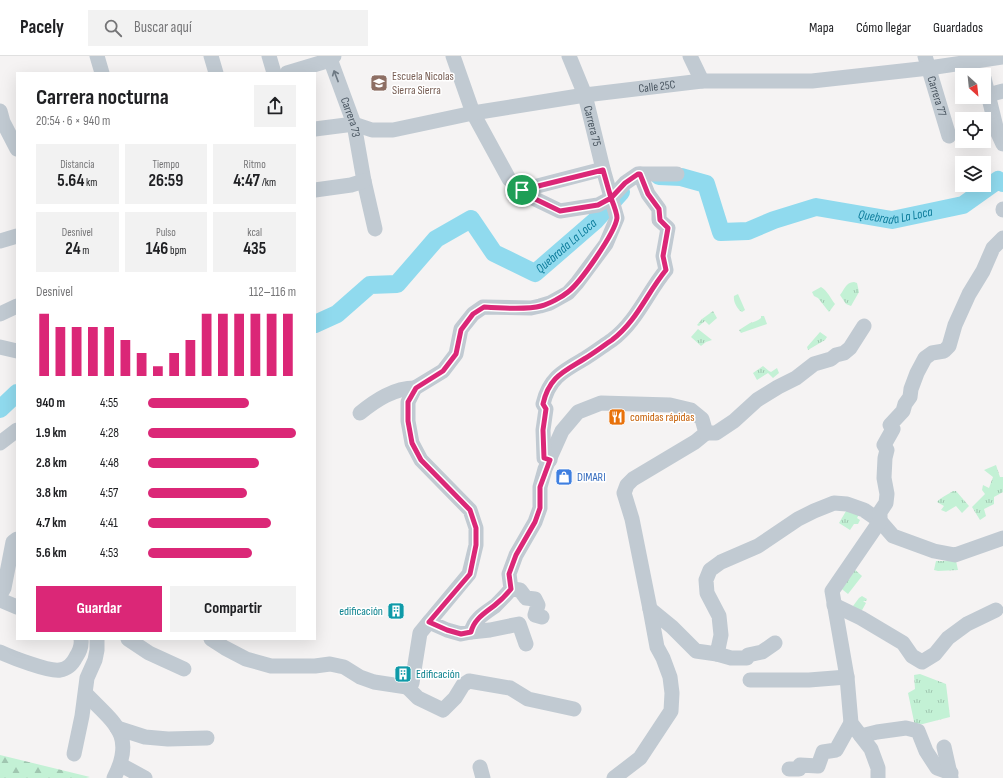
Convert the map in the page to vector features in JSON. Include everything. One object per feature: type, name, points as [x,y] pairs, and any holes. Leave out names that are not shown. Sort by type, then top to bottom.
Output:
[{"type":"street","points":[[97,56],[102,72]]},
{"type":"street","points":[[211,56],[216,72]]},
{"type":"street","points":[[269,56],[274,72]]},
{"type":"street","points":[[452,56],[473,113],[509,179],[522,190],[531,197],[560,211],[598,205],[611,198],[625,183],[638,174],[659,209],[660,220],[668,228],[663,256],[666,270],[629,325],[613,339],[560,374],[545,393],[543,404],[546,409],[543,430],[544,458],[550,460]]},
{"type":"street","name":"Carrera 75","points":[[416,388],[443,371],[456,354],[461,330],[473,314],[484,307],[531,308],[540,306],[568,293],[606,244],[617,218],[603,170],[585,95],[569,56]]},
{"type":"street","points":[[690,56],[702,81]]},
{"type":"street","points":[[290,72],[331,57]]},
{"type":"street","name":"Carrera 73","points":[[331,57],[354,124],[364,181],[375,229]]},
{"type":"street","name":"Calle 25C","points":[[316,129],[354,124],[372,130],[393,130],[473,113],[585,95],[702,81],[812,81],[927,62],[980,60],[1003,57]]},
{"type":"street","points":[[980,60],[982,68]]},
{"type":"street","name":"Carrera 77","points":[[927,62],[950,136]]},
{"type":"street","points":[[991,94],[1003,91]]},
{"type":"street","points":[[990,104],[996,131],[1003,144]]},
{"type":"street","points":[[5,119],[16,146]]},
{"type":"street","points":[[522,190],[603,170]]},
{"type":"street","points":[[644,183],[677,174]]},
{"type":"street","points":[[316,190],[351,185],[364,181]]},
{"type":"street","points":[[0,241],[16,236]]},
{"type":"street","points":[[878,778],[878,768],[871,749],[851,723],[847,677],[832,591],[880,521],[880,512],[886,503],[887,494],[884,478],[884,458],[887,450],[884,445],[892,429],[890,425],[903,411],[905,404],[910,397],[911,389],[917,373],[925,358],[932,353],[944,350],[949,346],[955,325],[969,294],[983,271],[993,248],[1003,238]]},
{"type":"street","points":[[0,314],[16,306]]},
{"type":"street","points":[[614,778],[640,758],[671,711],[672,692],[670,677],[657,647],[632,519],[624,493],[627,486],[633,479],[695,442],[706,433],[716,433],[723,429],[757,400],[796,378],[814,364],[844,353],[850,348],[864,326]]},
{"type":"street","points":[[0,347],[16,351]]},
{"type":"street","points":[[360,413],[387,394],[408,388],[416,388],[408,402],[408,421],[412,443],[421,460],[470,510],[476,528],[476,545],[470,574],[420,633],[412,683],[407,687]]},
{"type":"street","points":[[511,589],[509,574],[516,555],[535,522],[540,508],[540,487],[550,460],[562,432],[578,412],[601,403],[670,405],[691,410],[702,419],[706,433]]},
{"type":"street","points":[[0,443],[16,431]]},
{"type":"street","points":[[717,654],[721,635],[719,616],[707,593],[706,580],[710,570],[721,562],[758,546],[798,519],[814,511],[834,503],[847,504],[864,510],[880,521],[893,536],[934,551],[955,555],[1003,538]]},
{"type":"street","points":[[0,595],[4,588],[13,542],[16,540]]},
{"type":"street","points":[[511,589],[520,590],[526,598],[535,599],[538,605],[535,615],[542,617]]},
{"type":"street","points":[[471,632],[472,627],[481,615],[495,605],[511,589]]},
{"type":"street","points":[[0,600],[16,607]]},
{"type":"street","points":[[834,605],[861,618],[903,643],[912,656],[922,662],[935,654],[948,638],[967,624],[996,610]]},
{"type":"street","points":[[650,609],[672,627],[696,651],[731,658],[747,658],[748,655],[762,652],[775,643]]},
{"type":"street","points":[[429,622],[461,634],[519,624],[526,644]]},
{"type":"street","points":[[0,652],[38,666],[61,670],[67,668],[75,658],[82,645],[81,640]]},
{"type":"street","points":[[74,754],[88,678],[95,660],[97,640]]},
{"type":"street","points":[[130,640],[149,653],[184,669]]},
{"type":"street","points":[[214,640],[226,644],[246,659],[271,666],[315,666],[330,664],[344,667],[360,677],[407,687],[418,698],[443,710],[455,698],[463,685],[469,681],[510,688],[528,699],[574,709]]},
{"type":"street","points":[[750,680],[809,680],[847,677]]},
{"type":"street","points":[[86,694],[117,728],[123,738],[124,749],[117,771],[145,778]]},
{"type":"street","points":[[789,769],[799,769],[800,765],[818,766],[823,752],[836,750],[851,723]]},
{"type":"street","points":[[117,728],[145,736],[168,739],[207,738]]},
{"type":"street","points":[[861,736],[906,728],[918,732],[926,751],[937,768],[951,776]]},
{"type":"street","points":[[944,747],[951,776]]},
{"type":"green space","points":[[854,282],[857,283],[859,292],[851,306],[846,304],[840,295],[847,285]]},
{"type":"green space","points":[[821,287],[827,292],[835,304],[829,312],[812,292]]},
{"type":"green space","points":[[738,294],[745,310],[742,312],[737,307],[734,300],[734,296]]},
{"type":"green space","points":[[713,311],[717,318],[709,325],[705,321],[699,326],[697,325],[702,319]]},
{"type":"green space","points":[[761,316],[764,316],[767,324],[741,333],[739,330],[760,319]]},
{"type":"green space","points":[[698,329],[712,340],[701,346],[691,337]]},
{"type":"green space","points":[[820,332],[827,337],[825,340],[808,350],[807,347]]},
{"type":"green space","points":[[763,366],[771,372],[777,368],[779,373],[773,378],[768,373],[757,380],[753,373]]},
{"type":"green space","points":[[996,465],[1000,477],[1003,477],[1003,492],[994,497],[994,504],[984,509],[986,516],[980,520],[972,507],[985,494],[982,490],[983,485],[989,488],[993,477],[984,470]]},
{"type":"green space","points":[[956,491],[969,506],[962,513],[956,506],[946,512],[941,510],[944,506],[937,502],[942,497]]},
{"type":"green space","points":[[849,506],[861,511],[857,518],[860,520],[858,524],[854,524],[850,530],[839,523]]},
{"type":"green space","points":[[936,561],[956,561],[958,570],[934,570]]},
{"type":"green space","points":[[853,568],[862,576],[848,594],[838,586]]},
{"type":"green space","points":[[862,596],[867,599],[866,601],[863,601],[866,603],[861,612],[853,606]]},
{"type":"green space","points":[[920,674],[946,684],[950,717],[915,726],[908,693],[915,689],[914,675]]},
{"type":"green space","points":[[0,755],[90,777],[0,778]]},
{"type":"waterway","name":"Quebrada La Loca","points":[[659,176],[681,177],[706,184],[721,232],[748,231],[774,220],[816,207],[892,220],[963,205],[998,180],[1003,183]]},
{"type":"waterway","name":"Quebrada La Loca","points":[[316,324],[337,314],[370,285],[397,284],[436,239],[471,219],[494,253],[535,273],[595,221],[621,192]]},
{"type":"waterway","name":"Quebrada La Loca","points":[[0,409],[16,394]]},
{"type":"place","name":"Escuela Nicolas Sierra Sierra","points":[[379,83]]},
{"type":"place","name":"comidas rápidas","points":[[617,417]]},
{"type":"place","name":"DIMARI","points":[[564,477]]},
{"type":"place","name":"edificación","points":[[396,611]]},
{"type":"place","name":"Edificación","points":[[403,674]]},
{"type":"route","points":[[522,190],[531,197],[560,211],[598,205],[611,198],[625,183],[640,174],[648,194],[659,209],[660,220],[668,228],[663,256],[666,270],[629,325],[613,339],[560,374],[551,383],[545,393],[543,404],[546,409],[543,430],[544,458],[550,460],[540,487],[540,508],[535,522],[516,555],[509,574],[511,589],[495,605],[481,615],[472,627],[471,632],[461,634],[429,622],[470,574],[476,545],[476,528],[470,510],[421,460],[412,443],[408,421],[408,402],[416,388],[443,371],[456,354],[461,330],[473,314],[480,309],[484,307],[531,308],[550,303],[568,293],[606,244],[617,218],[613,202],[611,198],[603,170],[522,190]]}]
